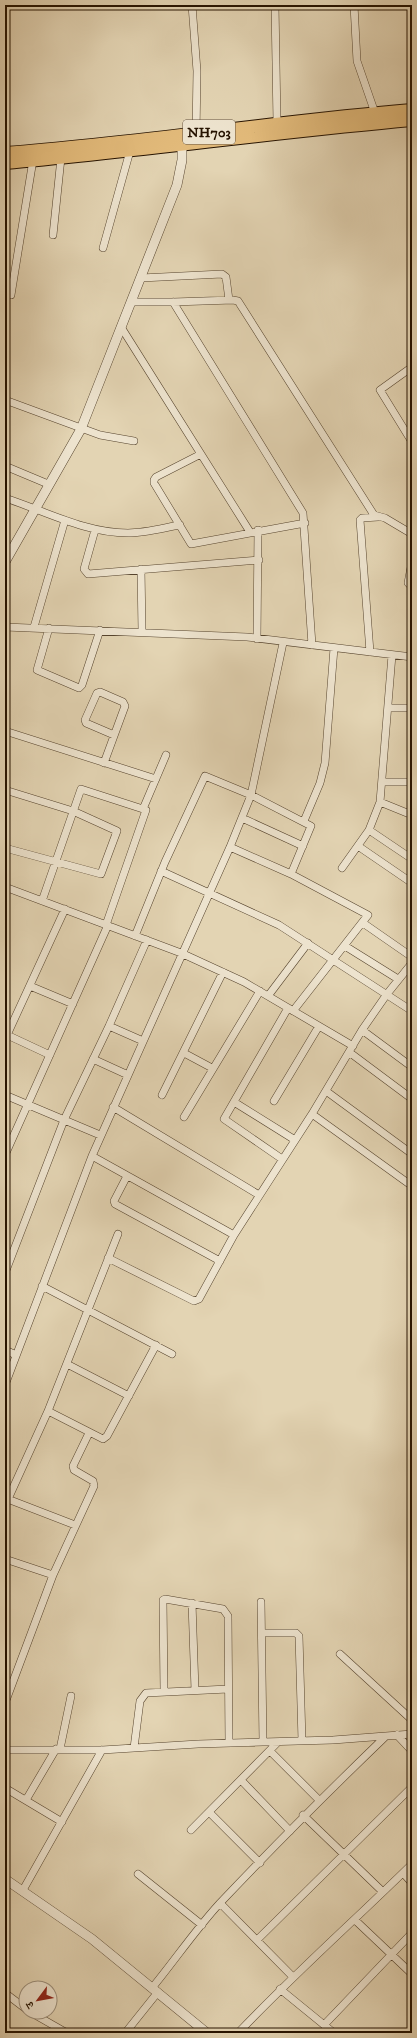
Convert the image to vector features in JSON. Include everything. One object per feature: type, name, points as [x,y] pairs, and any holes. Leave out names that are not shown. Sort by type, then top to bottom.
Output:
[{"type":"highway","name":"NH703","points":[[5,163],[130,151],[182,140],[196,134],[277,122],[412,110]]},
{"type":"highway","name":"NH703","points":[[5,153],[182,140],[412,120]]},
{"type":"street","points":[[192,5],[197,71],[196,134]]},
{"type":"street","points":[[275,5],[277,122]]},
{"type":"street","points":[[354,5],[357,61],[374,113]]},
{"type":"street","points":[[5,562],[8,552],[81,429],[177,184],[182,160],[182,140]]},
{"type":"street","points":[[103,248],[130,151]]},
{"type":"street","points":[[53,235],[61,158]]},
{"type":"street","points":[[11,295],[33,160]]},
{"type":"street","points":[[141,278],[222,274],[226,277],[229,300]]},
{"type":"street","points":[[131,302],[238,301],[372,512],[378,517]]},
{"type":"street","points":[[173,302],[302,508],[305,523],[312,645]]},
{"type":"street","points":[[121,327],[250,532]]},
{"type":"street","points":[[412,367],[380,390],[412,442]]},
{"type":"street","points":[[5,400],[81,429],[117,439],[134,441]]},
{"type":"street","points":[[201,454],[156,477],[154,480],[189,541],[194,544],[258,530],[305,523]]},
{"type":"street","points":[[5,466],[48,484]]},
{"type":"street","points":[[5,498],[95,530],[116,533],[139,533],[180,525]]},
{"type":"street","points":[[370,652],[360,520],[362,518],[384,518],[412,534]]},
{"type":"street","points":[[34,627],[66,520]]},
{"type":"street","points":[[95,530],[84,569],[86,573],[259,560]]},
{"type":"street","points":[[257,638],[259,560],[258,530]]},
{"type":"street","points":[[412,562],[408,583],[412,587]]},
{"type":"street","points":[[141,569],[142,631]]},
{"type":"street","points":[[5,626],[142,631],[257,638],[284,643],[412,657]]},
{"type":"street","points":[[49,628],[37,670],[79,688],[82,685],[100,630]]},
{"type":"street","points":[[5,1384],[100,1135],[230,847],[251,795],[284,643]]},
{"type":"street","points":[[304,821],[320,783],[325,763],[334,648]]},
{"type":"street","points":[[342,868],[369,830],[380,802],[383,782],[392,655]]},
{"type":"street","points":[[104,763],[125,704],[100,692],[97,693],[85,720],[86,723],[114,734]]},
{"type":"street","points":[[388,708],[412,708]]},
{"type":"street","points":[[5,731],[156,779]]},
{"type":"street","points":[[143,809],[166,755]]},
{"type":"street","points":[[135,936],[161,871],[205,776],[251,795],[304,821],[311,828],[291,874]]},
{"type":"street","points":[[383,782],[412,782]]},
{"type":"street","points":[[5,1154],[28,1106],[107,925],[146,810],[81,789],[42,900]]},
{"type":"street","points":[[5,790],[74,811],[117,831],[102,874],[5,848]]},
{"type":"street","points":[[380,802],[412,815]]},
{"type":"street","points":[[242,818],[303,846]]},
{"type":"street","points":[[369,830],[412,859]]},
{"type":"street","points":[[358,846],[412,882]]},
{"type":"street","points":[[230,847],[291,874],[366,913],[367,917],[335,960],[291,1010],[224,1116],[225,1121],[282,1159]]},
{"type":"street","points":[[161,871],[209,891],[279,925],[409,1009],[412,1002]]},
{"type":"street","points":[[5,887],[181,953],[260,991],[319,1026],[351,1049],[412,1099]]},
{"type":"street","points":[[50,1055],[6,1034],[30,986],[65,909]]},
{"type":"street","points":[[363,923],[412,957]]},
{"type":"street","points":[[5,1273],[64,1120],[109,1026],[147,940]]},
{"type":"street","points":[[268,996],[308,943]]},
{"type":"street","points":[[345,946],[398,979]]},
{"type":"street","points":[[108,1258],[194,1301],[199,1299],[234,1235],[312,1114],[362,1030],[398,979],[412,963]]},
{"type":"street","points":[[162,1095],[223,972]]},
{"type":"street","points":[[30,986],[73,1004]]},
{"type":"street","points":[[184,1118],[212,1068],[260,991]]},
{"type":"street","points":[[109,1026],[143,1041]]},
{"type":"street","points":[[274,1101],[319,1026]]},
{"type":"street","points":[[362,1030],[412,1066]]},
{"type":"street","points":[[184,1053],[212,1068]]},
{"type":"street","points":[[93,1059],[128,1075]]},
{"type":"street","points":[[326,1091],[412,1154]]},
{"type":"street","points":[[5,1095],[28,1106],[100,1135]]},
{"type":"street","points":[[234,1102],[295,1140]]},
{"type":"street","points":[[113,1107],[259,1195]]},
{"type":"street","points":[[312,1114],[412,1186]]},
{"type":"street","points":[[92,1156],[234,1235]]},
{"type":"street","points":[[127,1176],[114,1201],[115,1204],[220,1261]]},
{"type":"street","points":[[75,1525],[6,1499],[48,1411],[118,1234]]},
{"type":"street","points":[[42,1286],[172,1354]]},
{"type":"street","points":[[48,1411],[101,1439],[106,1438],[156,1345]]},
{"type":"street","points":[[5,1350],[16,1355]]},
{"type":"street","points":[[67,1364],[129,1396]]},
{"type":"street","points":[[5,1703],[52,1575],[94,1486],[93,1481],[74,1470],[73,1466],[89,1433]]},
{"type":"street","points":[[5,1559],[52,1575]]},
{"type":"street","points":[[164,1691],[162,1602],[165,1599],[192,1603],[217,1607],[226,1612],[229,1743]]},
{"type":"street","points":[[261,1602],[263,1742]]},
{"type":"street","points":[[192,1603],[194,1690]]},
{"type":"street","points":[[262,1633],[296,1632],[299,1636],[302,1741]]},
{"type":"street","points":[[340,1654],[411,1717]]},
{"type":"street","points":[[134,1748],[139,1708],[143,1696],[152,1692],[164,1691],[228,1689]]},
{"type":"street","points":[[26,1800],[58,1749],[71,1696]]},
{"type":"street","points":[[5,1750],[102,1750],[385,1737],[412,1734]]},
{"type":"street","points":[[397,1735],[412,1751]]},
{"type":"street","points":[[126,2032],[202,1925],[220,1904],[290,1831],[303,1815],[385,1737]]},
{"type":"street","points":[[191,1830],[278,1742]]},
{"type":"street","points":[[23,1890],[102,1750]]},
{"type":"street","points":[[270,1751],[319,1800]]},
{"type":"street","points":[[241,1780],[290,1831]]},
{"type":"street","points":[[257,1940],[412,1787]]},
{"type":"street","points":[[5,1788],[62,1822]]},
{"type":"street","points":[[209,1812],[260,1863]]},
{"type":"street","points":[[303,1815],[383,1892]]},
{"type":"street","points":[[238,2033],[292,1977],[355,1920],[412,1864]]},
{"type":"street","points":[[138,1874],[202,1925]]},
{"type":"street","points":[[403,1874],[412,1883]]},
{"type":"street","points":[[5,1879],[92,1939],[207,2033]]},
{"type":"street","points":[[220,1904],[292,1977]]},
{"type":"street","points":[[355,1920],[412,1974]]},
{"type":"street","points":[[324,2025],[390,1954],[412,1933]]},
{"type":"street","points":[[280,1989],[334,2033]]},
{"type":"street","points":[[5,1993],[18,2003]]},
{"type":"street","points":[[44,2020],[67,2033]]}]
